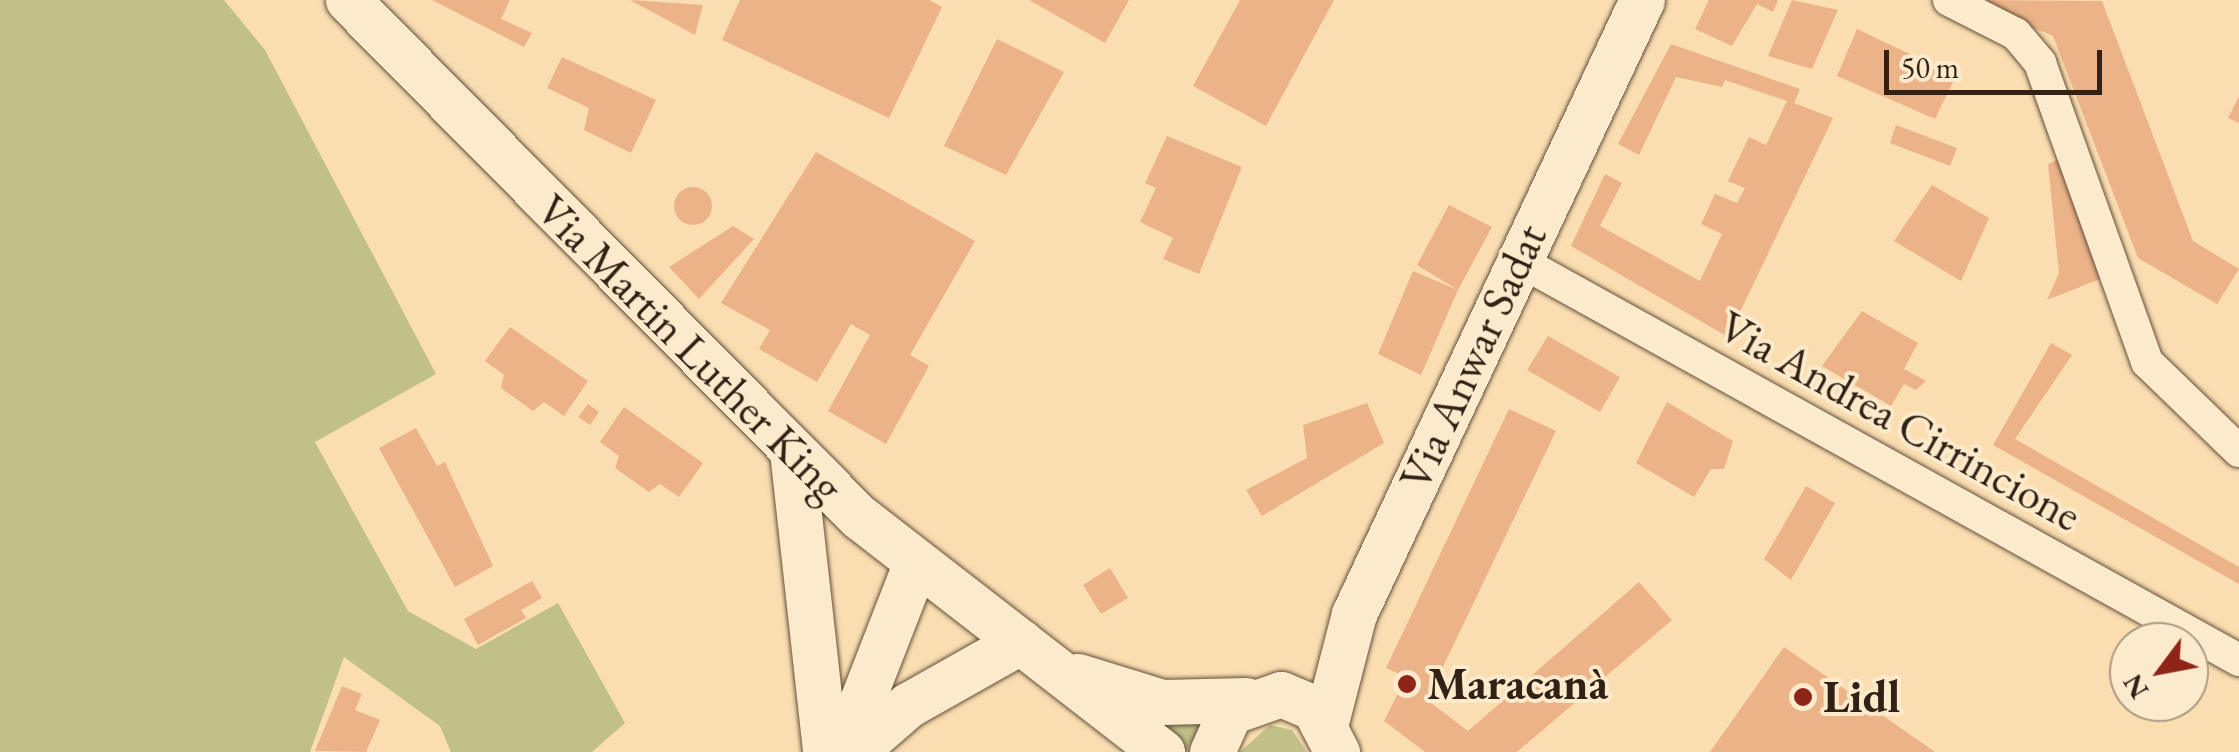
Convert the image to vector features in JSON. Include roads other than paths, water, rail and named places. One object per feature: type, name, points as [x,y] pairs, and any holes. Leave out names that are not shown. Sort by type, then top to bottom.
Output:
[{"type":"street","name":"Via Martin Luther King","points":[[348,0],[792,451],[914,565],[1057,669],[1162,752]]},
{"type":"street","name":"Via Anwar Sadat","points":[[1332,737],[1354,614],[1642,0]]},
{"type":"street","points":[[1949,0],[2016,34],[2040,63],[2147,362],[2239,451]]},
{"type":"street","name":"Via Andrea Cirrincione","points":[[1518,260],[2239,660]]},
{"type":"street","points":[[792,451],[825,752]]},
{"type":"street","points":[[842,752],[914,565]]},
{"type":"street","points":[[854,752],[908,705],[1020,642]]},
{"type":"street","points":[[1057,669],[1162,702],[1298,699],[1332,737]]},
{"type":"street","points":[[1212,752],[1218,727],[1246,700]]},
{"type":"place","name":"Maracanà","points":[[1407,684]]},
{"type":"place","name":"Lidl","points":[[1803,697]]}]
